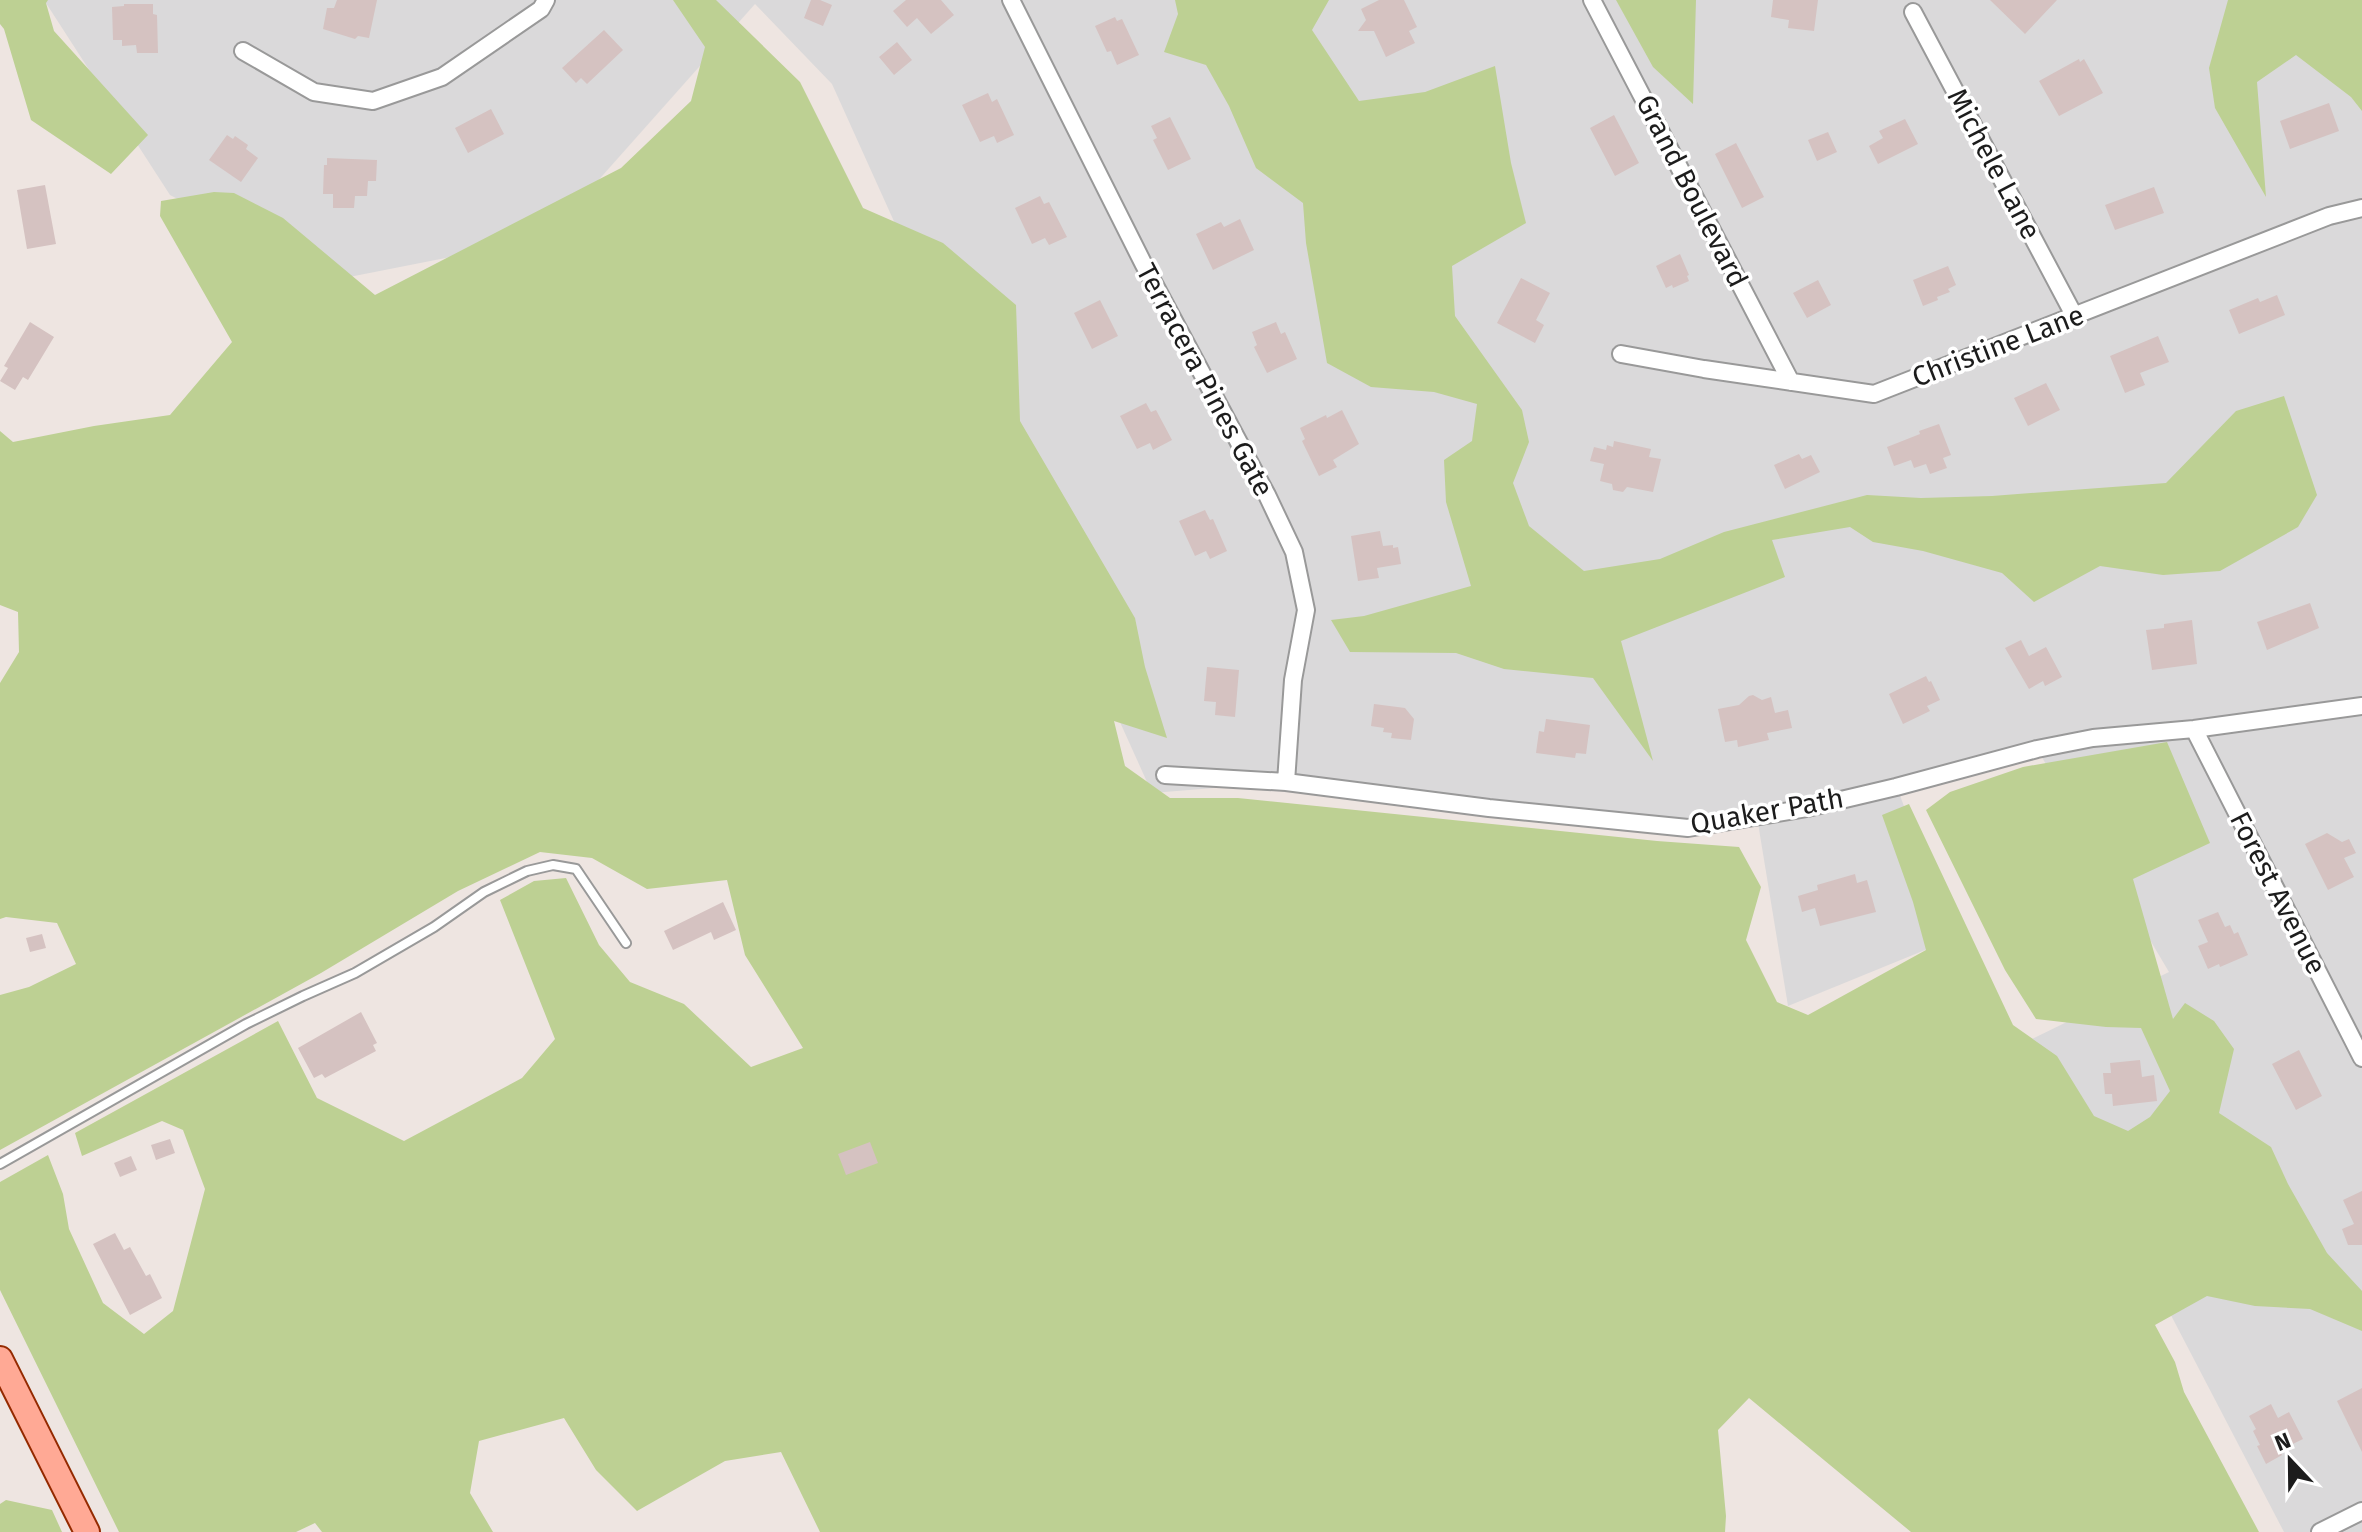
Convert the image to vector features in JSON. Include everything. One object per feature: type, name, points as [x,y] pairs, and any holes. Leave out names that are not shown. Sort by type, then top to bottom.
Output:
[{"type":"main road","points":[[0,1359],[87,1532]]},
{"type":"street","points":[[243,51],[314,92],[373,101],[442,77],[541,9],[546,0]]},
{"type":"street","name":"Terracera Pines Gate","points":[[1011,0],[1143,263],[1267,495],[1294,552],[1306,610],[1293,680],[1286,782]]},
{"type":"street","name":"Grand Boulevard","points":[[1592,0],[1791,382]]},
{"type":"street","name":"Michele Lane","points":[[1913,12],[2075,317]]},
{"type":"street","name":"Christine Lane","points":[[1621,354],[1874,394],[2329,216],[2362,208]]},
{"type":"street","name":"Quaker Path","points":[[1165,775],[1286,782],[1489,808],[1688,828],[1807,808],[2037,749],[2093,738],[2194,729],[2362,706]]},
{"type":"street","name":"Forest Avenue","points":[[2194,729],[2362,1058]]},
{"type":"street","points":[[2320,1532],[2362,1511]]},
{"type":"lane","points":[[0,1164],[246,1024],[355,973],[434,927],[484,892],[527,871],[553,865],[576,869],[626,943]]},
{"type":"shaded area","points":[[44,0],[2362,0],[2362,1532],[2284,1532],[2028,1041],[2169,972],[2037,749],[1897,787],[1952,939],[1788,1006],[1757,817],[1688,828],[1286,782],[1152,793],[832,84],[755,4],[547,238],[334,280],[170,195]]},
{"type":"green space","points":[[0,0],[48,0],[46,3],[54,31],[148,135],[111,174],[31,120],[0,24]]},
{"type":"green space","points":[[673,0],[716,0],[800,82],[863,208],[943,243],[1016,305],[1020,421],[1135,618],[1145,667],[1167,738],[1114,721],[1125,766],[1170,798],[1238,798],[1739,847],[1761,887],[1746,940],[1777,1002],[1808,1015],[1926,950],[1913,902],[1882,815],[1909,804],[2013,1025],[2057,1056],[2094,1116],[2128,1131],[2150,1117],[2170,1091],[2141,1028],[2036,1019],[2005,970],[1926,810],[1950,792],[2023,767],[2167,742],[2210,843],[2133,879],[2173,1019],[2185,1003],[2214,1021],[2234,1049],[2219,1113],[2271,1147],[2327,1253],[2362,1291],[2362,1331],[2310,1309],[2255,1306],[2207,1296],[2155,1325],[2175,1362],[2184,1392],[2259,1532],[1911,1532],[1749,1398],[1718,1430],[1725,1532],[820,1532],[781,1452],[725,1461],[637,1511],[596,1470],[564,1418],[479,1441],[470,1493],[493,1532],[322,1532],[315,1523],[296,1532],[119,1532],[0,1290],[0,1182],[48,1155],[63,1194],[69,1229],[103,1303],[144,1334],[173,1311],[205,1189],[183,1130],[162,1121],[82,1156],[75,1133],[278,1021],[317,1098],[404,1141],[522,1078],[555,1039],[500,900],[534,881],[566,878],[599,945],[630,982],[684,1004],[751,1067],[803,1048],[745,955],[727,880],[647,889],[592,858],[540,852],[458,891],[321,973],[0,1150],[0,995],[29,987],[76,964],[57,923],[6,917],[0,919],[0,683],[19,652],[18,612],[0,605],[0,431],[13,442],[170,415],[232,342],[160,216],[161,201],[214,192],[234,193],[283,218],[375,295],[621,168],[691,101],[705,47]]},
{"type":"green space","points":[[1175,0],[1329,0],[1312,30],[1359,101],[1425,92],[1495,66],[1511,163],[1526,223],[1452,266],[1455,316],[1522,410],[1529,442],[1513,483],[1529,526],[1584,571],[1660,559],[1724,532],[1867,495],[1921,498],[1992,496],[2166,483],[2236,411],[2284,396],[2317,495],[2298,527],[2220,571],[2163,575],[2100,566],[2034,602],[2002,573],[1923,551],[1873,542],[1850,527],[1772,540],[1785,577],[1621,641],[1653,761],[1593,678],[1504,669],[1456,653],[1350,652],[1331,620],[1364,616],[1471,586],[1446,502],[1444,460],[1472,441],[1477,404],[1434,392],[1371,387],[1327,363],[1306,243],[1303,203],[1256,168],[1229,106],[1206,65],[1164,52],[1178,14]]},
{"type":"green space","points":[[1616,0],[1696,0],[1693,104],[1653,67]]},
{"type":"green space","points":[[2228,0],[2362,0],[2362,111],[2351,97],[2296,55],[2257,82],[2266,197],[2215,108],[2209,68]]},
{"type":"green space","points":[[6,1500],[52,1510],[62,1532],[0,1532],[0,1504]]},
{"type":"building","points":[[337,0],[377,0],[369,38],[358,36],[355,39],[323,29],[327,8],[334,8]]},
{"type":"building","points":[[811,0],[832,5],[823,26],[804,18]]},
{"type":"building","points":[[906,0],[941,0],[954,15],[931,34],[917,18],[907,27],[893,11]]},
{"type":"building","points":[[1379,0],[1404,0],[1417,27],[1409,31],[1415,43],[1386,57],[1374,31],[1358,31],[1366,20],[1361,9]]},
{"type":"building","points":[[1773,0],[1818,0],[1814,31],[1788,28],[1789,20],[1771,17]]},
{"type":"building","points":[[1990,0],[2057,0],[2025,34]]},
{"type":"building","points":[[153,4],[153,14],[157,15],[158,53],[137,53],[136,45],[122,46],[122,40],[113,40],[112,7]]},
{"type":"building","points":[[1115,17],[1117,21],[1122,19],[1139,55],[1117,65],[1095,26]]},
{"type":"building","points":[[604,30],[623,50],[587,84],[581,78],[576,83],[562,68]]},
{"type":"building","points":[[897,42],[912,60],[894,75],[879,57]]},
{"type":"building","points":[[2079,59],[2080,62],[2084,59],[2103,93],[2059,116],[2039,81]]},
{"type":"building","points":[[988,93],[992,102],[997,99],[1014,135],[997,143],[994,136],[980,142],[962,105]]},
{"type":"building","points":[[2329,103],[2339,131],[2290,149],[2280,121]]},
{"type":"building","points":[[491,109],[504,134],[468,153],[455,128]]},
{"type":"building","points":[[1614,115],[1639,163],[1615,176],[1590,128]]},
{"type":"building","points":[[1170,117],[1191,159],[1168,170],[1153,140],[1157,138],[1151,126]]},
{"type":"building","points":[[1905,119],[1918,144],[1878,164],[1869,146],[1883,138],[1879,131]]},
{"type":"building","points":[[1828,132],[1837,152],[1817,161],[1808,140]]},
{"type":"building","points":[[227,135],[233,139],[235,136],[248,145],[246,149],[258,158],[241,182],[209,160]]},
{"type":"building","points":[[1736,143],[1764,197],[1742,208],[1715,154]]},
{"type":"building","points":[[327,158],[377,160],[376,181],[368,181],[367,196],[355,196],[354,208],[333,208],[333,194],[323,194]]},
{"type":"building","points":[[45,185],[56,244],[27,249],[17,190]]},
{"type":"building","points":[[2154,187],[2164,213],[2115,230],[2105,205]]},
{"type":"building","points":[[1040,196],[1044,204],[1049,202],[1067,237],[1049,245],[1045,238],[1032,244],[1015,208]]},
{"type":"building","points":[[1240,219],[1254,250],[1213,270],[1196,234],[1221,222],[1224,227]]},
{"type":"building","points":[[1680,254],[1689,281],[1666,288],[1656,266]]},
{"type":"building","points":[[1948,266],[1956,285],[1948,289],[1950,292],[1937,297],[1938,300],[1923,306],[1913,280]]},
{"type":"building","points":[[1521,278],[1550,293],[1536,320],[1544,325],[1535,343],[1497,323]]},
{"type":"building","points":[[1818,280],[1831,305],[1807,318],[1793,293]]},
{"type":"building","points":[[2277,295],[2285,315],[2239,334],[2229,310],[2258,298],[2260,302]]},
{"type":"building","points":[[1100,300],[1118,336],[1092,349],[1074,313]]},
{"type":"building","points":[[30,322],[54,337],[28,380],[23,377],[15,390],[0,381],[8,368],[4,366]]},
{"type":"building","points":[[1276,322],[1281,334],[1285,332],[1297,359],[1267,373],[1254,347],[1257,345],[1252,332]]},
{"type":"building","points":[[2158,336],[2169,362],[2140,373],[2145,385],[2125,393],[2110,356]]},
{"type":"building","points":[[2046,383],[2060,410],[2028,426],[2014,398]]},
{"type":"building","points":[[1146,403],[1151,412],[1156,410],[1172,440],[1153,450],[1150,443],[1137,449],[1120,416]]},
{"type":"building","points":[[1342,410],[1359,444],[1333,460],[1337,467],[1319,476],[1302,441],[1305,439],[1300,428]]},
{"type":"building","points":[[1939,424],[1951,455],[1943,458],[1947,468],[1930,474],[1926,464],[1914,468],[1911,460],[1894,466],[1887,447]]},
{"type":"building","points":[[1614,441],[1651,449],[1649,457],[1661,459],[1653,492],[1627,487],[1623,492],[1613,490],[1612,484],[1600,481],[1604,464],[1590,461],[1594,447],[1606,450],[1607,445],[1613,447]]},
{"type":"building","points":[[1799,454],[1802,459],[1811,455],[1820,472],[1785,489],[1774,465]]},
{"type":"building","points":[[1205,510],[1210,520],[1213,519],[1227,551],[1210,559],[1206,551],[1195,556],[1179,521]]},
{"type":"building","points":[[1380,531],[1383,546],[1398,547],[1401,564],[1377,568],[1379,578],[1358,581],[1351,536]]},
{"type":"building","points":[[2310,603],[2319,628],[2267,650],[2257,622]]},
{"type":"building","points":[[2192,620],[2197,664],[2152,670],[2146,630]]},
{"type":"building","points":[[2021,640],[2029,656],[2046,647],[2062,677],[2045,686],[2043,681],[2029,689],[2005,648]]},
{"type":"building","points":[[1207,667],[1239,670],[1235,717],[1215,715],[1216,702],[1204,701]]},
{"type":"building","points":[[1926,676],[1940,700],[1927,706],[1930,711],[1903,724],[1889,694]]},
{"type":"building","points":[[1753,695],[1762,700],[1771,697],[1775,713],[1788,710],[1792,728],[1767,733],[1769,740],[1738,747],[1737,740],[1725,742],[1718,709],[1739,705]]},
{"type":"building","points":[[1374,704],[1405,708],[1414,719],[1411,740],[1391,738],[1392,733],[1383,732],[1384,728],[1371,726]]},
{"type":"building","points":[[1546,719],[1590,725],[1586,754],[1576,753],[1575,758],[1536,753],[1539,731],[1544,732]]},
{"type":"building","points":[[2327,833],[2342,842],[2349,839],[2356,853],[2344,858],[2354,877],[2328,890],[2305,844]]},
{"type":"building","points":[[1855,874],[1857,883],[1867,880],[1876,912],[1820,926],[1815,908],[1802,912],[1798,896],[1818,890],[1817,885]]},
{"type":"building","points":[[723,902],[736,930],[714,940],[711,932],[673,950],[664,931]]},
{"type":"building","points":[[2218,912],[2225,927],[2230,925],[2234,934],[2238,932],[2248,955],[2208,969],[2198,946],[2208,942],[2198,920]]},
{"type":"building","points":[[42,934],[46,948],[30,952],[26,938]]},
{"type":"building","points":[[361,1012],[377,1043],[373,1045],[376,1051],[325,1078],[322,1074],[314,1078],[298,1048]]},
{"type":"building","points":[[2299,1050],[2322,1096],[2296,1110],[2272,1064]]},
{"type":"building","points":[[2140,1060],[2142,1077],[2154,1075],[2157,1101],[2113,1106],[2112,1094],[2105,1094],[2103,1073],[2111,1073],[2110,1063]]},
{"type":"building","points":[[170,1139],[175,1153],[156,1160],[151,1145]]},
{"type":"building","points":[[870,1142],[878,1163],[846,1175],[838,1154]]},
{"type":"building","points":[[131,1156],[137,1170],[120,1177],[114,1163]]},
{"type":"building","points":[[2362,1191],[2362,1245],[2348,1245],[2342,1229],[2354,1224],[2343,1200]]},
{"type":"building","points":[[115,1233],[124,1250],[130,1247],[146,1276],[150,1274],[162,1298],[130,1315],[93,1244]]},
{"type":"building","points":[[2362,1388],[2362,1452],[2337,1401]]},
{"type":"building","points":[[2271,1404],[2278,1418],[2289,1412],[2303,1439],[2280,1450],[2282,1455],[2266,1464],[2257,1446],[2260,1445],[2253,1431],[2256,1429],[2249,1416]]}]
